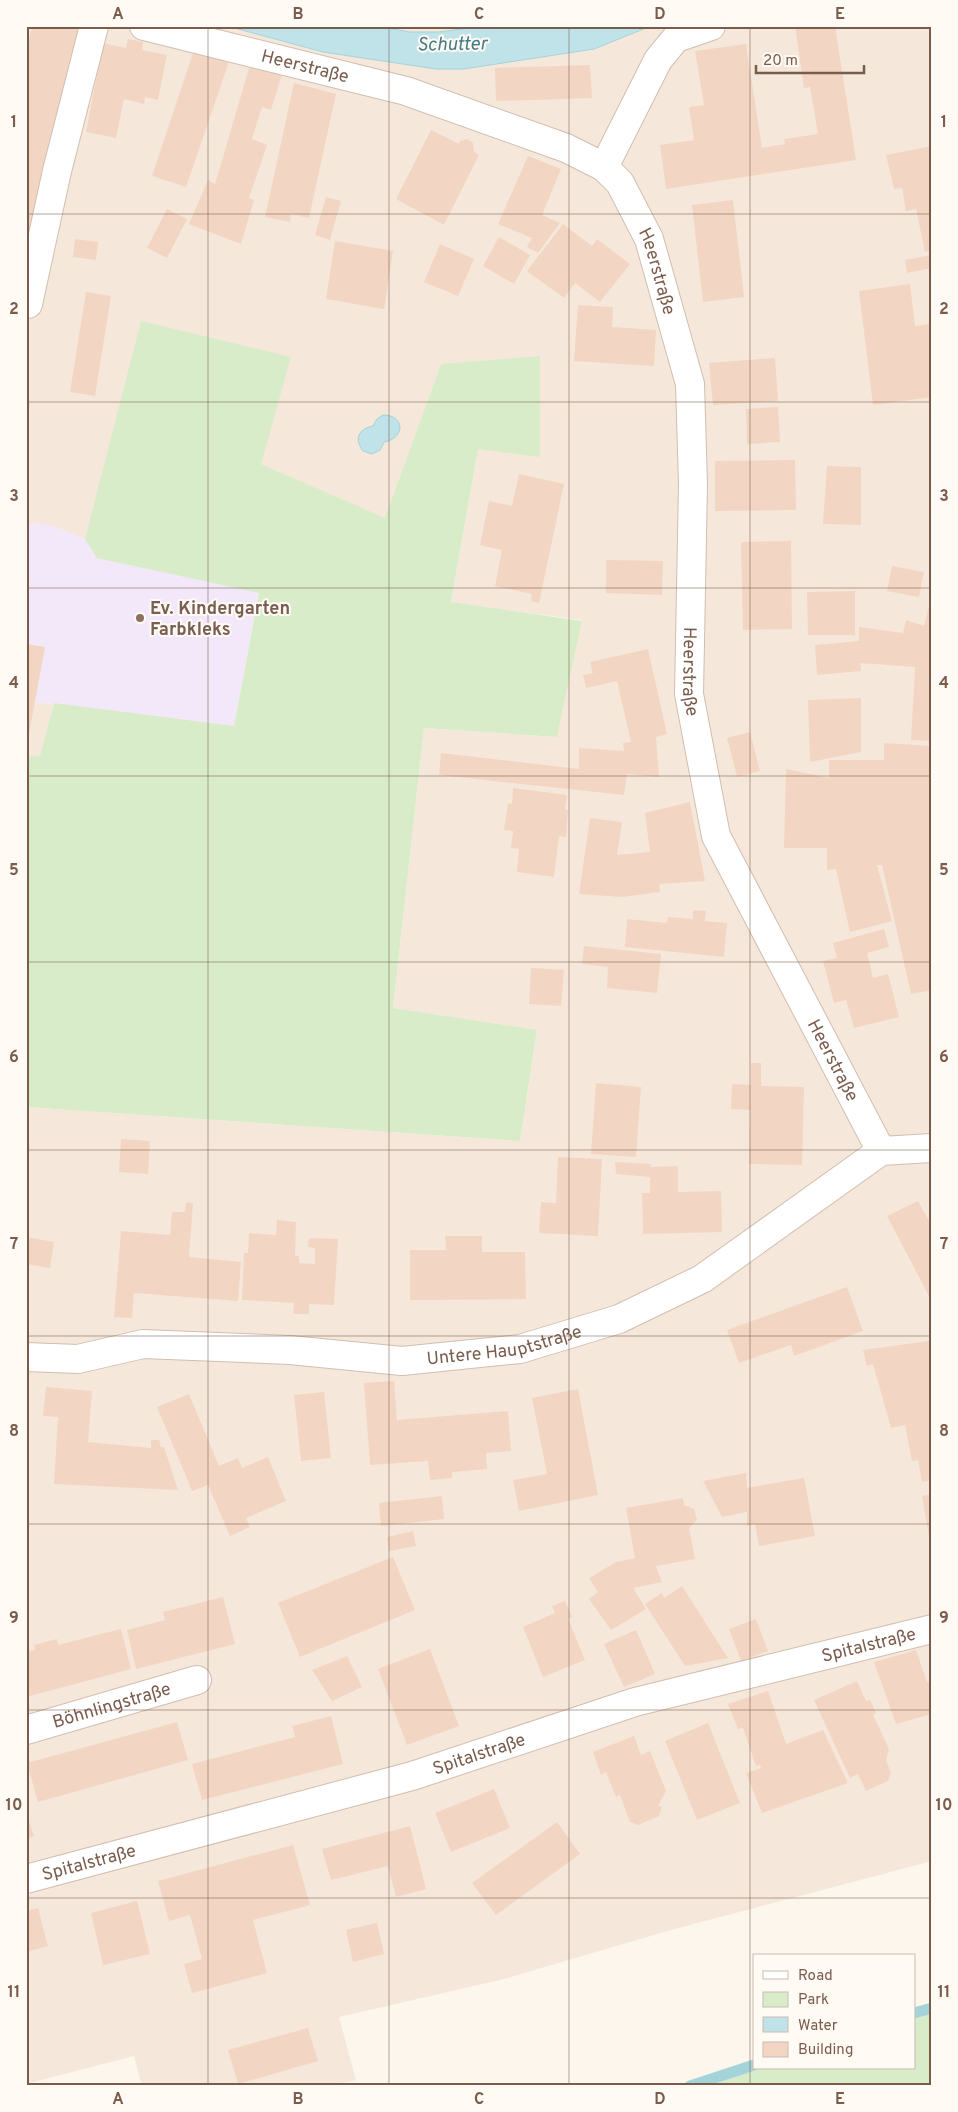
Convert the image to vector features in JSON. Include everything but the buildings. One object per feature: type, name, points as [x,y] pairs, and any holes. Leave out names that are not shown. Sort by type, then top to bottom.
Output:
[{"type":"street","points":[[28,304],[57,171],[94,26]]},
{"type":"street","name":"Heerstraße","points":[[144,26],[406,91],[566,148],[604,167],[620,183],[650,239],[690,384],[694,484],[689,694],[716,836],[882,1151]]},
{"type":"street","points":[[604,167],[658,60],[676,38],[711,26]]},
{"type":"street","points":[[882,1151],[932,1148]]},
{"type":"street","name":"Untere Hauptstraße","points":[[26,1357],[78,1359],[143,1344],[290,1350],[402,1360],[520,1349],[620,1319],[702,1279],[882,1151]]},
{"type":"street","name":"Spitalstraße","points":[[26,1878],[412,1776],[635,1702],[932,1629]]},
{"type":"street","name":"Böhnlingstraße","points":[[26,1730],[197,1680]]},
{"type":"shaded area","points":[[26,26],[227,26],[323,52],[436,69],[464,69],[594,49],[651,26],[932,26],[932,1861],[671,1930],[500,1980],[339,2017],[356,2080],[327,2086],[142,2086],[134,2056],[26,2084],[26,1107],[520,1141],[537,1031],[393,1008],[424,728],[557,737],[582,620],[451,603],[478,449],[540,456],[441,364],[385,519],[261,464],[141,321],[234,726],[54,703],[40,757],[26,755]]},
{"type":"shaded area","points":[[376,26],[483,26],[439,32],[410,32]]},
{"type":"shaded area","name":"Ev. Kindergarten Farbkleks","points":[[26,522],[51,525],[85,539],[97,558],[259,592],[234,726],[35,702],[45,647],[26,644]]},
{"type":"green space","points":[[141,321],[291,357],[261,464],[385,518],[441,364],[540,356],[540,457],[478,449],[451,602],[582,621],[557,737],[424,728],[393,1008],[537,1030],[520,1141],[26,1107],[26,755],[40,756],[54,703],[234,726],[259,593],[97,558],[85,539]]},
{"type":"green space","points":[[932,2013],[932,2086],[708,2086],[756,2070],[916,2070],[916,2018]]},
{"type":"water","name":"Schutter","points":[[227,26],[376,26],[410,32],[439,32],[483,26],[651,26],[594,49],[464,69],[436,69],[323,52]]},
{"type":"water","points":[[383,415],[390,416],[399,422],[399,432],[391,440],[384,442],[380,450],[372,454],[363,451],[358,439],[359,435],[364,429],[373,426],[377,419]]},
{"type":"waterway","points":[[916,2012],[932,2008]]},
{"type":"waterway","points":[[690,2086],[753,2065]]},
{"type":"place","name":"Ev. Kindergarten Farbkleks","points":[[140,618]]}]
